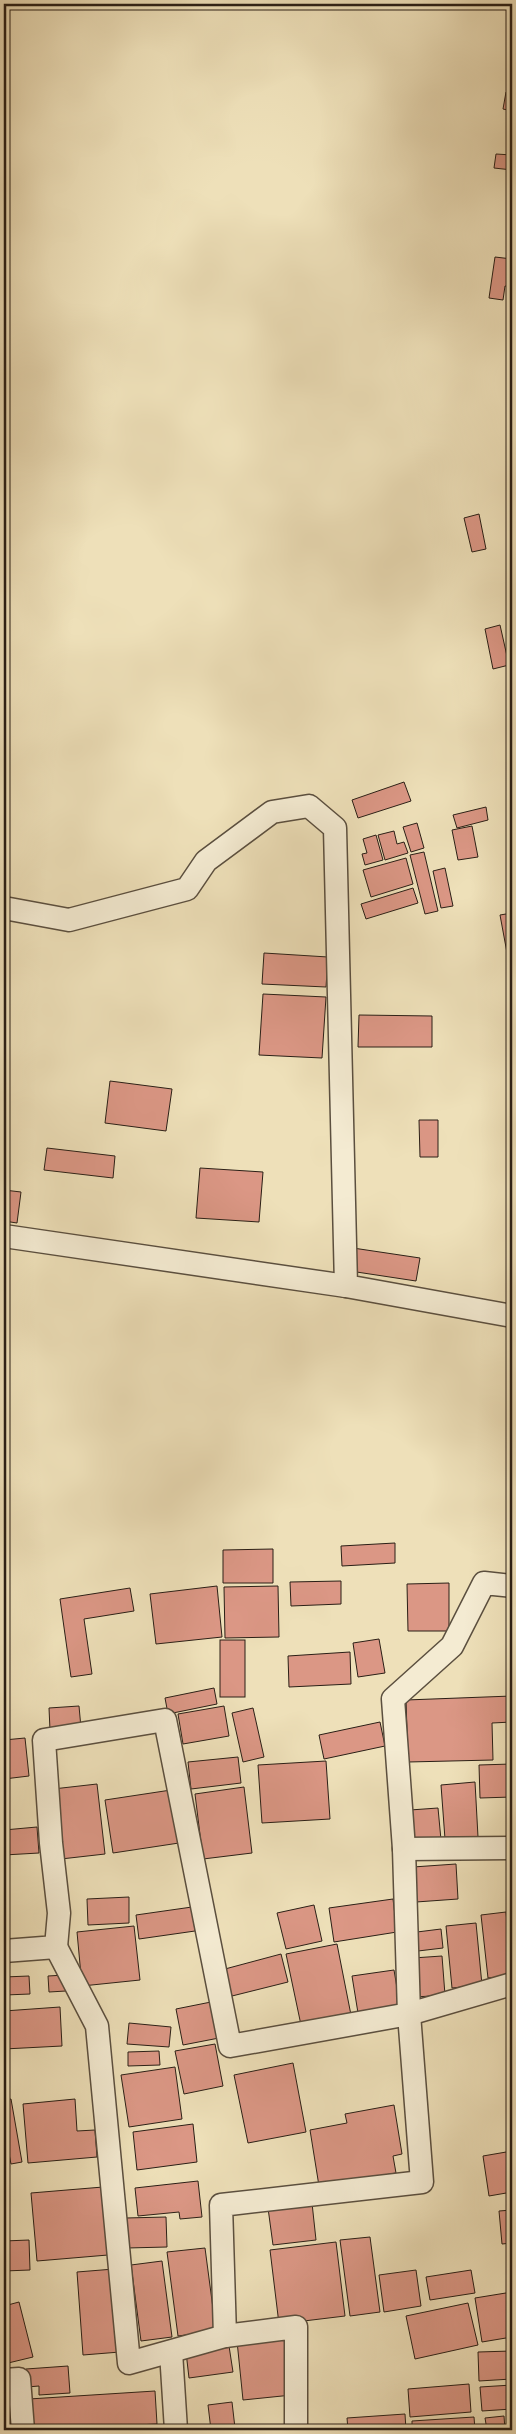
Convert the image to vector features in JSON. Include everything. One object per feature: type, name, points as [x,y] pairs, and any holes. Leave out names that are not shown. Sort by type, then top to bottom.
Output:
[{"type":"street","points":[[4,908],[69,920],[187,889],[206,861],[272,812],[310,806],[335,828],[346,1286]]},
{"type":"street","points":[[4,1236],[346,1286],[512,1316]]},
{"type":"street","points":[[225,2336],[221,2205],[422,2182],[409,2014],[404,1849],[393,1699],[452,1646],[484,1583],[512,1586]]},
{"type":"street","points":[[296,2430],[296,2327],[225,2336],[129,2363],[98,2026],[56,1947],[59,1913],[51,1843],[44,1740],[165,1720],[230,2046],[409,2014],[512,1984]]},
{"type":"street","points":[[404,1849],[512,1848]]},
{"type":"street","points":[[4,1951],[56,1947]]},
{"type":"street","points":[[171,2352],[176,2430]]},
{"type":"street","points":[[4,2380],[19,2380],[22,2430]]},
{"type":"building","points":[[506,92],[512,93],[512,111],[503,109]]},
{"type":"building","points":[[496,154],[512,155],[512,170],[494,168]]},
{"type":"building","points":[[509,193],[512,194],[512,221],[507,220]]},
{"type":"building","points":[[495,257],[512,259],[512,287],[505,286],[503,300],[489,298]]},
{"type":"building","points":[[479,514],[486,549],[472,552],[464,518]]},
{"type":"building","points":[[500,625],[509,665],[493,669],[485,629]]},
{"type":"building","points":[[404,782],[411,801],[358,818],[352,800]]},
{"type":"building","points":[[486,807],[488,820],[457,828],[453,815]]},
{"type":"building","points":[[417,823],[424,848],[411,852],[403,827]]},
{"type":"building","points":[[472,826],[478,857],[458,860],[452,830]]},
{"type":"building","points":[[394,831],[397,844],[404,842],[408,853],[385,860],[378,835]]},
{"type":"building","points":[[376,835],[383,860],[365,865],[362,854],[367,853],[363,839]]},
{"type":"building","points":[[424,852],[438,911],[425,914],[410,855]]},
{"type":"building","points":[[406,858],[413,884],[371,897],[363,870]]},
{"type":"building","points":[[445,868],[453,906],[441,908],[433,871]]},
{"type":"building","points":[[413,888],[418,903],[366,919],[361,904]]},
{"type":"building","points":[[512,913],[512,969],[510,969],[500,915]]},
{"type":"building","points":[[264,953],[328,957],[326,987],[262,984]]},
{"type":"building","points":[[263,994],[326,997],[322,1058],[259,1055]]},
{"type":"building","points":[[359,1015],[432,1016],[432,1047],[358,1047]]},
{"type":"building","points":[[110,1081],[172,1089],[166,1131],[105,1123]]},
{"type":"building","points":[[419,1120],[438,1120],[438,1157],[420,1157]]},
{"type":"building","points":[[47,1148],[115,1156],[113,1178],[44,1170]]},
{"type":"building","points":[[200,1168],[263,1172],[259,1222],[196,1218]]},
{"type":"building","points":[[4,1190],[21,1192],[17,1223],[4,1221]]},
{"type":"building","points":[[353,1248],[420,1258],[416,1281],[350,1271]]},
{"type":"building","points":[[395,1543],[395,1563],[342,1566],[341,1546]]},
{"type":"building","points":[[273,1549],[273,1583],[223,1583],[223,1550]]},
{"type":"building","points":[[341,1581],[341,1604],[291,1606],[290,1582]]},
{"type":"building","points":[[449,1583],[449,1631],[408,1631],[407,1584]]},
{"type":"building","points":[[217,1586],[222,1637],[156,1644],[150,1594]]},
{"type":"building","points":[[278,1586],[279,1637],[225,1638],[224,1587]]},
{"type":"building","points":[[130,1588],[134,1611],[84,1619],[92,1674],[71,1677],[60,1599]]},
{"type":"building","points":[[379,1639],[385,1673],[358,1677],[353,1643]]},
{"type":"building","points":[[220,1640],[245,1640],[245,1697],[220,1697]]},
{"type":"building","points":[[350,1652],[351,1684],[289,1687],[288,1656]]},
{"type":"building","points":[[214,1688],[217,1704],[168,1714],[165,1698]]},
{"type":"building","points":[[512,1696],[512,1722],[492,1723],[493,1760],[408,1762],[406,1700]]},
{"type":"building","points":[[79,1706],[81,1728],[50,1730],[49,1708]]},
{"type":"building","points":[[224,1706],[229,1736],[183,1744],[178,1714]]},
{"type":"building","points":[[253,1708],[264,1757],[243,1762],[232,1713]]},
{"type":"building","points":[[380,1722],[385,1746],[324,1759],[319,1735]]},
{"type":"building","points":[[25,1738],[29,1776],[4,1779],[4,1740]]},
{"type":"building","points":[[238,1757],[241,1783],[191,1789],[188,1762]]},
{"type":"building","points":[[326,1761],[330,1819],[262,1823],[258,1765]]},
{"type":"building","points":[[512,1764],[512,1797],[480,1798],[479,1765]]},
{"type":"building","points":[[475,1782],[478,1837],[445,1839],[441,1785]]},
{"type":"building","points":[[97,1784],[105,1854],[61,1859],[53,1789]]},
{"type":"building","points":[[244,1787],[252,1853],[203,1859],[195,1794]]},
{"type":"building","points":[[171,1790],[179,1843],[113,1853],[105,1800]]},
{"type":"building","points":[[438,1808],[441,1840],[413,1842],[410,1810]]},
{"type":"building","points":[[37,1827],[39,1853],[4,1855],[4,1830]]},
{"type":"building","points":[[456,1864],[458,1899],[416,1902],[413,1867]]},
{"type":"building","points":[[129,1897],[129,1923],[88,1925],[87,1899]]},
{"type":"building","points":[[393,1899],[397,1932],[334,1942],[329,1908]]},
{"type":"building","points":[[314,1905],[322,1941],[286,1949],[277,1913]]},
{"type":"building","points":[[192,1907],[195,1931],[139,1939],[136,1915]]},
{"type":"building","points":[[506,1912],[512,1976],[488,1978],[481,1915]]},
{"type":"building","points":[[476,1923],[482,1985],[452,1988],[446,1926]]},
{"type":"building","points":[[134,1926],[140,1980],[82,1986],[77,1932]]},
{"type":"building","points":[[441,1929],[443,1948],[418,1951],[417,1932]]},
{"type":"building","points":[[337,1944],[351,2015],[301,2025],[286,1954]]},
{"type":"building","points":[[281,1954],[288,1982],[232,1996],[225,1969]]},
{"type":"building","points":[[442,1956],[445,1995],[416,1997],[413,1958]]},
{"type":"building","points":[[394,1970],[400,2006],[358,2013],[352,1976]]},
{"type":"building","points":[[65,1975],[66,1991],[49,1992],[48,1976]]},
{"type":"building","points":[[29,1976],[30,1994],[5,1995],[4,1977]]},
{"type":"building","points":[[211,2002],[219,2038],[183,2045],[176,2009]]},
{"type":"building","points":[[60,2007],[62,2046],[4,2049],[4,2011]]},
{"type":"building","points":[[129,2023],[171,2027],[169,2047],[127,2044]]},
{"type":"building","points":[[215,2044],[223,2086],[184,2094],[175,2051]]},
{"type":"building","points":[[159,2051],[160,2065],[128,2066],[128,2052]]},
{"type":"building","points":[[293,2063],[306,2132],[248,2143],[234,2075]]},
{"type":"building","points":[[175,2067],[182,2119],[129,2127],[121,2075]]},
{"type":"building","points":[[11,2099],[22,2162],[11,2164],[4,2134],[4,2100]]},
{"type":"building","points":[[75,2099],[77,2131],[95,2130],[97,2157],[28,2163],[23,2104]]},
{"type":"building","points":[[394,2105],[402,2154],[393,2156],[396,2173],[319,2186],[310,2130],[347,2123],[345,2114]]},
{"type":"building","points":[[193,2124],[197,2162],[137,2170],[133,2132]]},
{"type":"building","points":[[512,2151],[512,2192],[489,2196],[483,2156]]},
{"type":"building","points":[[198,2181],[202,2217],[180,2219],[179,2212],[138,2216],[135,2188]]},
{"type":"building","points":[[103,2187],[108,2255],[37,2261],[31,2193]]},
{"type":"building","points":[[312,2203],[316,2240],[273,2245],[268,2208]]},
{"type":"building","points":[[512,2210],[512,2243],[502,2244],[499,2211]]},
{"type":"building","points":[[166,2217],[167,2247],[127,2248],[126,2218]]},
{"type":"building","points":[[370,2237],[380,2312],[350,2316],[340,2240]]},
{"type":"building","points":[[29,2240],[30,2270],[4,2271],[4,2241]]},
{"type":"building","points":[[336,2242],[345,2316],[279,2324],[270,2250]]},
{"type":"building","points":[[205,2248],[216,2331],[178,2336],[167,2252]]},
{"type":"building","points":[[512,2250],[512,2281],[511,2281],[507,2251]]},
{"type":"building","points":[[162,2261],[172,2337],[141,2341],[131,2265]]},
{"type":"building","points":[[114,2269],[120,2352],[83,2355],[77,2272]]},
{"type":"building","points":[[416,2270],[421,2306],[384,2312],[379,2275]]},
{"type":"building","points":[[471,2270],[475,2293],[430,2300],[426,2277]]},
{"type":"building","points":[[512,2292],[512,2337],[482,2342],[475,2298]]},
{"type":"building","points":[[19,2302],[33,2357],[4,2364],[4,2306]]},
{"type":"building","points":[[468,2303],[478,2345],[415,2359],[406,2316]]},
{"type":"building","points":[[286,2336],[292,2395],[243,2400],[237,2341]]},
{"type":"building","points":[[229,2346],[233,2372],[189,2378],[186,2352]]},
{"type":"building","points":[[512,2351],[512,2379],[479,2381],[478,2352]]},
{"type":"building","points":[[68,2366],[70,2393],[39,2395],[39,2386],[27,2387],[26,2369]]},
{"type":"building","points":[[469,2384],[471,2412],[410,2417],[408,2389]]},
{"type":"building","points":[[512,2385],[512,2409],[482,2411],[480,2387]]},
{"type":"building","points":[[155,2391],[157,2424],[31,2430],[29,2399]]},
{"type":"building","points":[[232,2402],[235,2428],[211,2430],[208,2405]]},
{"type":"building","points":[[405,2414],[406,2430],[348,2430],[347,2418]]},
{"type":"building","points":[[504,2416],[505,2430],[487,2430],[485,2418]]},
{"type":"building","points":[[474,2417],[475,2430],[412,2430],[412,2421]]}]
